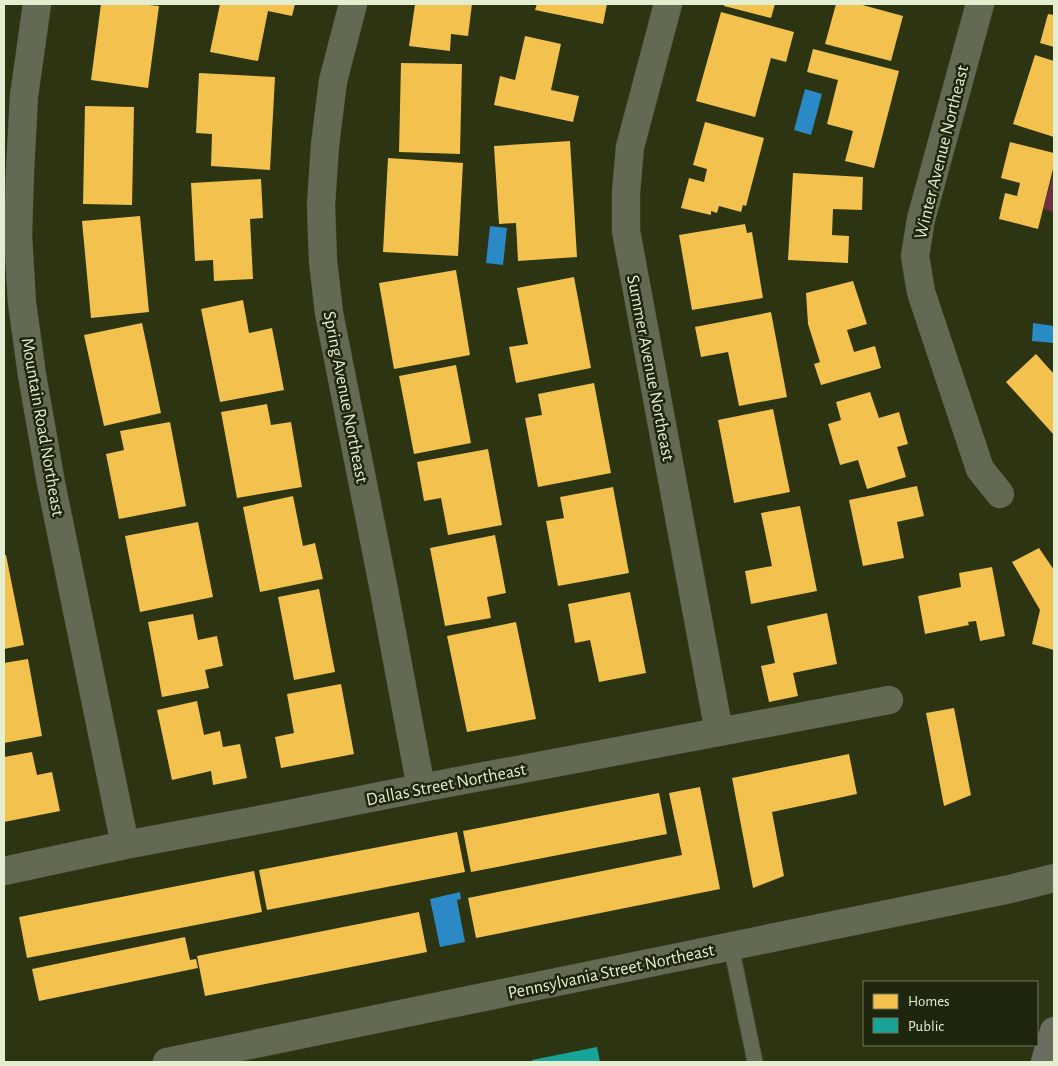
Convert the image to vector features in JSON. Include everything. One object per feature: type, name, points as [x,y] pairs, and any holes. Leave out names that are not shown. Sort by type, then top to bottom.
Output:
[{"type":"highway","points":[[1045,1062],[1054,1031]]},
{"type":"street","name":"Mountain Road Northeast","points":[[38,4],[24,96],[18,236],[22,303],[32,375],[51,482],[125,845]]},
{"type":"street","name":"Spring Avenue Northeast","points":[[352,4],[332,81],[321,206],[323,261],[329,313],[421,788]]},
{"type":"street","name":"Summer Avenue Northeast","points":[[668,4],[630,147],[626,192],[626,232],[720,732]]},
{"type":"street","name":"Winter Avenue Northeast","points":[[980,4],[921,219],[915,256],[921,292],[980,469],[1000,494]]},
{"type":"street","name":"Dallas Street Northeast","points":[[4,871],[125,845],[888,700]]},
{"type":"street","name":"Pennsylvania Street Northeast","points":[[167,1062],[1010,889],[1054,878]]},
{"type":"lane","points":[[731,946],[755,1062]]},
{"type":"shaded area","points":[[1054,171],[1054,212],[1043,209]]},
{"type":"water","points":[[805,89],[822,94],[811,135],[794,130]]},
{"type":"water","points":[[490,226],[507,228],[503,265],[486,263]]},
{"type":"water","points":[[1033,323],[1054,326],[1054,343],[1032,341]]},
{"type":"water","points":[[460,892],[461,899],[457,900],[465,942],[440,947],[430,899]]},
{"type":"building: Homes","points":[[101,4],[159,6],[148,88],[91,80]]},
{"type":"building: Homes","points":[[220,4],[295,4],[292,16],[268,11],[258,61],[210,52]]},
{"type":"building: Homes","points":[[415,4],[472,4],[468,36],[451,34],[450,51],[409,46]]},
{"type":"building: Homes","points":[[537,4],[607,4],[603,24],[535,10]]},
{"type":"building: Homes","points":[[724,4],[775,4],[771,18],[724,6]]},
{"type":"building: Homes","points":[[836,4],[859,4],[903,16],[891,61],[825,44]]},
{"type":"building: Homes","points":[[721,12],[794,32],[786,62],[771,58],[755,117],[696,101]]},
{"type":"building: Homes","points":[[1048,14],[1054,15],[1054,47],[1040,43]]},
{"type":"building: Homes","points":[[525,36],[561,44],[551,90],[579,96],[573,122],[494,105],[500,76],[515,80]]},
{"type":"building: Homes","points":[[813,49],[899,71],[874,168],[845,161],[853,131],[827,124],[838,80],[807,72]]},
{"type":"building: Homes","points":[[1035,55],[1054,61],[1054,137],[1013,124]]},
{"type":"building: Homes","points":[[401,63],[462,64],[460,154],[399,152]]},
{"type":"building: Homes","points":[[199,73],[275,77],[270,170],[211,166],[212,134],[196,133]]},
{"type":"building: Homes","points":[[85,106],[134,107],[132,205],[83,204]]},
{"type":"building: Homes","points":[[705,122],[764,138],[746,206],[743,205],[741,212],[719,206],[717,213],[711,211],[711,215],[681,208],[689,178],[704,182],[707,169],[693,165]]},
{"type":"building: Homes","points":[[570,141],[577,257],[518,261],[516,223],[499,224],[494,146]]},
{"type":"building: Homes","points":[[1010,142],[1054,153],[1054,165],[1038,229],[999,219],[1005,193],[1017,196],[1020,183],[1001,178]]},
{"type":"building: Homes","points":[[388,158],[463,163],[458,256],[383,252]]},
{"type":"building: Homes","points":[[793,173],[863,177],[862,210],[833,209],[832,235],[849,236],[848,263],[788,260]]},
{"type":"building: Homes","points":[[261,179],[263,218],[250,219],[253,279],[214,281],[213,260],[195,261],[191,183]]},
{"type":"building: Homes","points":[[140,216],[149,312],[91,318],[82,221]]},
{"type":"building: Homes","points":[[745,224],[747,233],[752,232],[763,298],[692,310],[679,235]]},
{"type":"building: Homes","points":[[456,270],[470,355],[394,369],[379,283]]},
{"type":"building: Homes","points":[[574,277],[591,368],[516,383],[509,347],[528,344],[517,288]]},
{"type":"building: Homes","points":[[853,281],[867,324],[847,330],[854,352],[875,346],[881,368],[821,385],[814,364],[820,362],[808,324],[806,293]]},
{"type":"building: Homes","points":[[243,300],[249,333],[272,328],[284,390],[220,402],[201,309]]},
{"type":"building: Homes","points":[[771,312],[787,397],[739,406],[728,352],[701,357],[695,327]]},
{"type":"building: Homes","points":[[142,323],[161,413],[104,426],[84,335]]},
{"type":"building: Homes","points":[[1036,354],[1054,374],[1054,435],[1006,382]]},
{"type":"building: Homes","points":[[456,365],[471,443],[414,454],[399,376]]},
{"type":"building: Homes","points":[[594,383],[611,473],[538,487],[525,418],[542,415],[538,394]]},
{"type":"building: Homes","points":[[870,392],[879,418],[899,412],[908,444],[897,447],[906,477],[867,489],[858,460],[840,465],[828,424],[841,420],[836,402]]},
{"type":"building: Homes","points":[[267,404],[271,425],[291,422],[302,487],[237,498],[221,412]]},
{"type":"building: Homes","points":[[773,409],[790,492],[734,503],[718,420]]},
{"type":"building: Homes","points":[[170,422],[186,506],[119,519],[106,454],[124,450],[120,431]]},
{"type":"building: Homes","points":[[488,449],[502,525],[448,535],[441,498],[424,501],[417,462]]},
{"type":"building: Homes","points":[[917,486],[924,516],[897,522],[904,558],[863,566],[849,500]]},
{"type":"building: Homes","points":[[613,487],[629,573],[558,586],[546,521],[564,518],[560,497]]},
{"type":"building: Homes","points":[[293,496],[303,546],[315,543],[323,579],[260,592],[243,507]]},
{"type":"building: Homes","points":[[800,506],[817,591],[751,604],[745,571],[772,566],[761,513]]},
{"type":"building: Homes","points":[[198,522],[213,597],[140,612],[125,536]]},
{"type":"building: Homes","points":[[495,535],[506,593],[487,597],[491,618],[445,626],[430,548]]},
{"type":"building: Homes","points":[[1039,548],[1054,570],[1054,650],[1032,644],[1040,610],[1012,562]]},
{"type":"building: Homes","points":[[4,555],[6,555],[24,645],[4,649]]},
{"type":"building: Homes","points":[[992,567],[1005,636],[980,641],[976,621],[968,622],[969,625],[925,634],[918,596],[961,587],[959,573]]},
{"type":"building: Homes","points":[[319,589],[335,672],[294,680],[278,597]]},
{"type":"building: Homes","points":[[630,592],[646,673],[599,682],[590,640],[575,643],[568,604]]},
{"type":"building: Homes","points":[[827,613],[837,664],[793,673],[798,696],[769,702],[761,666],[775,663],[767,626]]},
{"type":"building: Homes","points":[[193,614],[198,640],[217,636],[223,666],[205,670],[209,688],[162,697],[148,622]]},
{"type":"building: Homes","points":[[516,622],[536,719],[467,732],[447,636]]},
{"type":"building: Homes","points":[[28,659],[42,736],[4,743],[4,663]]},
{"type":"building: Homes","points":[[341,684],[354,754],[281,768],[275,737],[294,733],[287,694]]},
{"type":"building: Homes","points":[[197,701],[204,735],[220,731],[223,747],[240,744],[247,778],[213,785],[211,771],[172,780],[157,710]]},
{"type":"building: Homes","points":[[954,708],[971,795],[944,806],[926,713]]},
{"type":"building: Homes","points":[[32,752],[37,775],[52,772],[60,811],[4,822],[4,757]]},
{"type":"building: Homes","points":[[849,754],[857,794],[772,812],[784,876],[753,888],[732,778]]},
{"type":"building: Homes","points":[[700,787],[720,889],[476,938],[468,898],[682,855],[669,793]]},
{"type":"building: Homes","points":[[659,793],[667,834],[471,872],[463,831]]},
{"type":"building: Homes","points":[[457,832],[465,872],[267,910],[259,870]]},
{"type":"building: Homes","points":[[254,871],[262,912],[27,958],[19,917]]},
{"type":"building: Homes","points":[[419,912],[427,952],[205,996],[197,956]]},
{"type":"building: Homes","points":[[185,937],[190,960],[196,959],[198,968],[39,1001],[32,969]]},
{"type":"building: Public","points":[[597,1047],[600,1062],[532,1062],[532,1060]]}]
